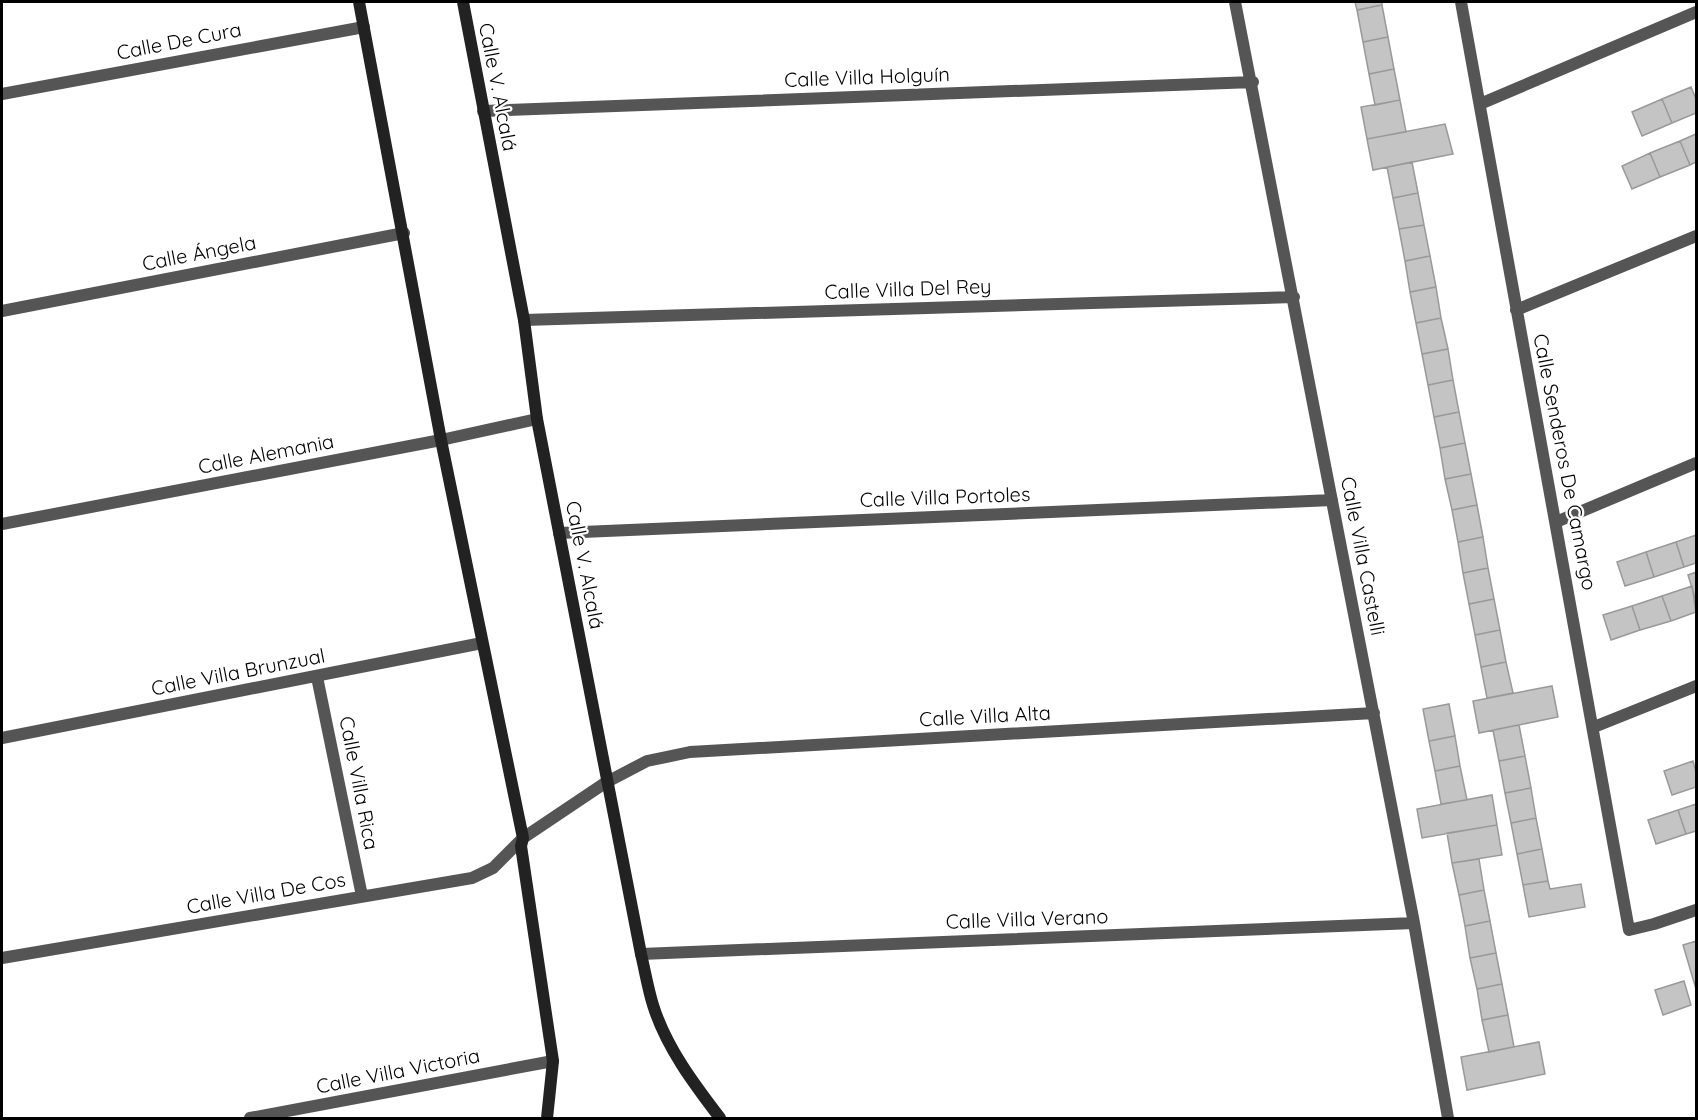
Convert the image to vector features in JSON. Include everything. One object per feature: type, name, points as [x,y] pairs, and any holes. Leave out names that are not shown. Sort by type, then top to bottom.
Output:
[{"type":"street","points":[[359,2],[441,440],[523,838],[521,846],[553,1061],[547,1119]]},
{"type":"street","name":"Calle V. Alcalá","points":[[463,2],[524,320],[537,419],[605,783],[641,954],[653,1006],[666,1038],[690,1079],[720,1119]]},
{"type":"street","name":"Calle Villa Castelli","points":[[1235,2],[1253,82],[1374,713],[1448,1119]]},
{"type":"street","name":"Calle Senderos De Camargo","points":[[1461,2],[1629,930],[1696,910]]},
{"type":"street","points":[[1480,104],[1696,12]]},
{"type":"street","name":"Calle De Cura","points":[[2,94],[364,27]]},
{"type":"street","name":"Calle Villa Holguín","points":[[483,111],[1253,82]]},
{"type":"street","name":"Calle Ángela","points":[[2,312],[404,233]]},
{"type":"street","points":[[1516,310],[1696,236]]},
{"type":"street","name":"Calle Villa Del Rey","points":[[524,320],[1294,297]]},
{"type":"street","name":"Calle Alemania","points":[[2,524],[441,440],[537,419]]},
{"type":"street","points":[[1556,522],[1696,463]]},
{"type":"street","name":"Calle Villa Portoles","points":[[559,533],[1332,500]]},
{"type":"street","name":"Calle Villa Brunzual","points":[[2,738],[482,643]]},
{"type":"street","name":"Calle Villa Rica","points":[[317,676],[362,896]]},
{"type":"street","points":[[1594,727],[1696,686]]},
{"type":"street","name":"Calle Villa Alta","points":[[523,838],[605,783],[647,761],[690,752],[1374,713]]},
{"type":"street","name":"Calle Villa De Cos","points":[[2,958],[472,878],[493,868],[523,838]]},
{"type":"street","name":"Calle Villa Verano","points":[[641,954],[1414,923]]},
{"type":"street","name":"Calle Villa Victoria","points":[[250,1119],[553,1061]]},
{"type":"building","points":[[1355,2],[1382,2],[1382,5],[1357,10]]},
{"type":"building","points":[[1382,5],[1388,37],[1363,42],[1357,10]]},
{"type":"building","points":[[1388,37],[1394,69],[1369,74],[1363,42]]},
{"type":"building","points":[[1394,69],[1400,100],[1375,105],[1369,74]]},
{"type":"building","points":[[1691,87],[1696,99],[1696,113],[1672,123],[1662,99]]},
{"type":"building","points":[[1662,99],[1672,123],[1642,136],[1632,112]]},
{"type":"building","points":[[1400,100],[1406,132],[1367,139],[1361,107]]},
{"type":"building","points":[[1445,124],[1453,154],[1373,170],[1367,139]]},
{"type":"building","points":[[1696,134],[1696,162],[1690,165],[1680,141]]},
{"type":"building","points":[[1680,141],[1690,165],[1660,177],[1650,153]]},
{"type":"building","points":[[1650,153],[1660,177],[1632,189],[1622,166]]},
{"type":"building","points":[[1412,162],[1418,193],[1393,198],[1387,167]]},
{"type":"building","points":[[1418,193],[1424,225],[1399,229],[1393,198]]},
{"type":"building","points":[[1424,225],[1430,256],[1405,261],[1399,229]]},
{"type":"building","points":[[1430,256],[1436,287],[1410,292],[1405,261]]},
{"type":"building","points":[[1436,287],[1441,318],[1416,323],[1410,292]]},
{"type":"building","points":[[1441,318],[1448,349],[1422,354],[1416,323]]},
{"type":"building","points":[[1448,349],[1453,380],[1428,385],[1422,354]]},
{"type":"building","points":[[1453,380],[1459,412],[1434,417],[1428,385]]},
{"type":"building","points":[[1459,412],[1465,443],[1440,448],[1434,417]]},
{"type":"building","points":[[1465,443],[1471,474],[1445,479],[1440,448]]},
{"type":"building","points":[[1471,474],[1477,505],[1452,510],[1445,479]]},
{"type":"building","points":[[1477,505],[1483,537],[1458,542],[1452,510]]},
{"type":"building","points":[[1696,535],[1696,563],[1684,567],[1676,542]]},
{"type":"building","points":[[1483,537],[1488,568],[1463,573],[1458,542]]},
{"type":"building","points":[[1676,542],[1684,567],[1654,577],[1646,552]]},
{"type":"building","points":[[1646,552],[1654,577],[1625,586],[1617,562]]},
{"type":"building","points":[[1488,568],[1494,599],[1469,604],[1463,573]]},
{"type":"building","points":[[1696,572],[1696,601],[1688,575]]},
{"type":"building","points":[[1692,586],[1696,612],[1671,621],[1662,596]]},
{"type":"building","points":[[1662,596],[1671,621],[1640,630],[1632,606]]},
{"type":"building","points":[[1494,599],[1500,630],[1475,635],[1469,604]]},
{"type":"building","points":[[1632,606],[1640,630],[1611,640],[1603,615]]},
{"type":"building","points":[[1500,630],[1506,662],[1481,667],[1475,635]]},
{"type":"building","points":[[1506,662],[1513,693],[1487,698],[1481,667]]},
{"type":"building","points":[[1552,686],[1558,717],[1479,733],[1473,701]]},
{"type":"building","points":[[1449,704],[1455,736],[1429,741],[1423,709]]},
{"type":"building","points":[[1519,725],[1525,756],[1499,761],[1493,730]]},
{"type":"building","points":[[1455,736],[1460,766],[1435,771],[1429,741]]},
{"type":"building","points":[[1525,756],[1531,788],[1505,793],[1499,761]]},
{"type":"building","points":[[1693,761],[1696,787],[1672,795],[1664,771]]},
{"type":"building","points":[[1460,766],[1467,800],[1441,804],[1435,771]]},
{"type":"building","points":[[1531,788],[1536,818],[1511,823],[1505,793]]},
{"type":"building","points":[[1492,795],[1497,825],[1422,838],[1417,809]]},
{"type":"building","points":[[1696,804],[1696,831],[1686,834],[1678,810]]},
{"type":"building","points":[[1678,810],[1686,834],[1656,844],[1648,820]]},
{"type":"building","points":[[1536,818],[1542,849],[1517,854],[1511,823]]},
{"type":"building","points":[[1497,825],[1502,855],[1452,863],[1447,833]]},
{"type":"building","points":[[1542,849],[1548,881],[1523,885],[1517,854]]},
{"type":"building","points":[[1479,859],[1484,890],[1459,895],[1452,863]]},
{"type":"building","points":[[1548,881],[1550,889],[1581,884],[1585,907],[1529,917],[1523,885]]},
{"type":"building","points":[[1484,890],[1490,921],[1465,926],[1459,895]]},
{"type":"building","points":[[1490,921],[1496,953],[1470,958],[1465,926]]},
{"type":"building","points":[[1696,941],[1696,989],[1683,945]]},
{"type":"building","points":[[1496,953],[1502,984],[1477,989],[1470,958]]},
{"type":"building","points":[[1684,981],[1691,1005],[1663,1015],[1655,990]]},
{"type":"building","points":[[1502,984],[1508,1015],[1482,1020],[1477,989]]},
{"type":"building","points":[[1508,1015],[1514,1047],[1489,1052],[1482,1020]]},
{"type":"building","points":[[1539,1042],[1545,1074],[1467,1090],[1461,1057]]}]
